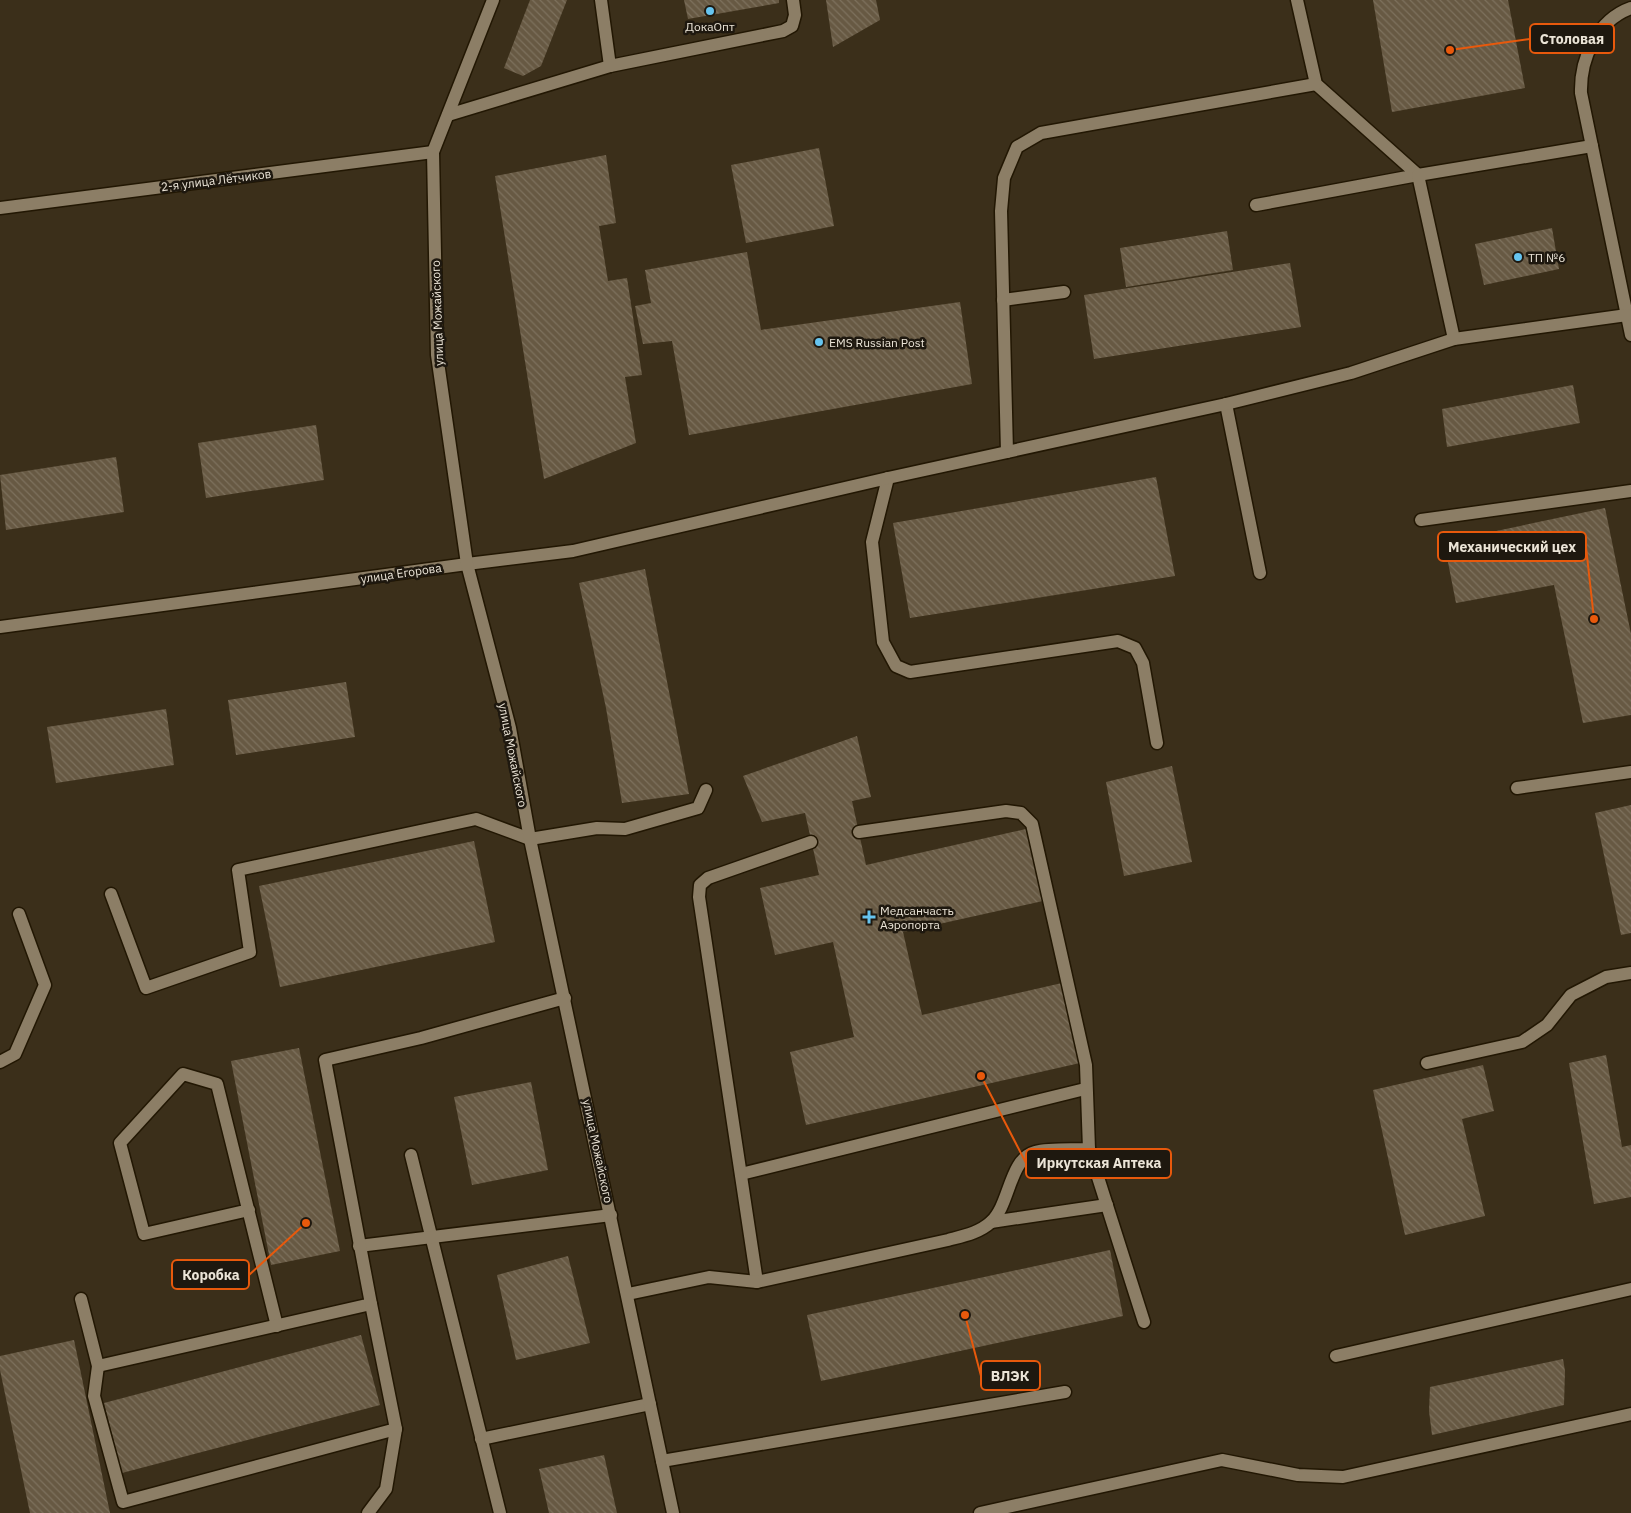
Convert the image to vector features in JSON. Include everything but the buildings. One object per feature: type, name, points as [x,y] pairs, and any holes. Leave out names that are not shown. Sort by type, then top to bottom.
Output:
[{"type":"street","name":"улица Можайского","points":[[493,0],[433,152],[437,355],[467,564],[510,728],[530,839],[673,1513]]},
{"type":"street","points":[[602,0],[610,66]]},
{"type":"street","points":[[448,115],[610,66],[783,30],[792,26],[795,16],[793,0]]},
{"type":"street","points":[[1297,0],[1316,84],[1418,175],[1454,339]]},
{"type":"street","points":[[1631,8],[1619,12],[1597,33],[1585,60],[1580,80],[1581,93],[1631,335]]},
{"type":"street","points":[[1007,452],[1001,211],[1004,178],[1017,146],[1041,133],[1316,84]]},
{"type":"street","points":[[1256,205],[1418,175],[1592,146]]},
{"type":"street","name":"2-я улица Лётчиков","points":[[0,208],[433,152]]},
{"type":"street","points":[[1003,300],[1064,292]]},
{"type":"street","name":"улица Егорова","points":[[0,627],[573,551],[888,478],[1226,404],[1351,373],[1454,339],[1627,315]]},
{"type":"street","points":[[1226,404],[1260,573]]},
{"type":"street","points":[[888,478],[872,542],[883,642],[896,666],[910,672],[1118,640],[1135,648],[1143,663],[1157,743]]},
{"type":"street","points":[[1421,520],[1631,492]]},
{"type":"street","points":[[1517,788],[1631,772]]},
{"type":"street","points":[[111,894],[146,988],[250,952],[238,870],[476,819],[530,839],[597,828],[625,829],[698,808],[706,790]]},
{"type":"street","points":[[859,832],[1006,811],[1021,813],[1032,824],[1086,1065],[1085,1089],[1089,1149],[1144,1322]]},
{"type":"street","points":[[757,1282],[699,897],[700,885],[708,878],[811,842]]},
{"type":"street","points":[[0,1062],[15,1054],[45,985],[19,914]]},
{"type":"street","points":[[1427,1063],[1522,1042],[1548,1025],[1571,995],[1606,977],[1631,973]]},
{"type":"street","points":[[368,1513],[386,1489],[396,1429],[359,1246],[325,1060],[421,1038],[565,998]]},
{"type":"street","points":[[249,1210],[144,1234],[120,1143],[183,1074],[217,1084],[249,1210],[277,1326]]},
{"type":"street","points":[[741,1174],[1085,1089]]},
{"type":"street","points":[[991,1222],[1002,1206],[1019,1162],[1034,1152],[1089,1149]]},
{"type":"street","points":[[410,1155],[500,1513]]},
{"type":"street","points":[[628,1294],[709,1277],[757,1282],[948,1240],[974,1232],[991,1222],[1107,1205]]},
{"type":"street","points":[[359,1246],[611,1215]]},
{"type":"street","points":[[1336,1356],[1631,1289]]},
{"type":"street","points":[[82,1299],[98,1366],[94,1396],[123,1502],[396,1429]]},
{"type":"street","points":[[98,1366],[371,1304]]},
{"type":"street","points":[[662,1462],[1065,1392]]},
{"type":"street","points":[[481,1440],[650,1404]]},
{"type":"street","points":[[980,1513],[1222,1460],[1298,1475],[1343,1477],[1631,1414]]},
{"type":"place","name":"ДокаОпт","points":[[710,11]]},
{"type":"place","name":"Столовая","points":[[1450,50]]},
{"type":"place","name":"ТП №6","points":[[1518,257]]},
{"type":"place","name":"EMS Russian Рost","points":[[819,342]]},
{"type":"place","name":"Механический цех","points":[[1594,619]]},
{"type":"place","name":"Медсанчасть Аэропорта","points":[[869,917]]},
{"type":"place","name":"Иркутская Аптека","points":[[981,1076]]},
{"type":"place","name":"Коробка","points":[[306,1223]]},
{"type":"place","name":"ВЛЭК","points":[[965,1315]]}]
